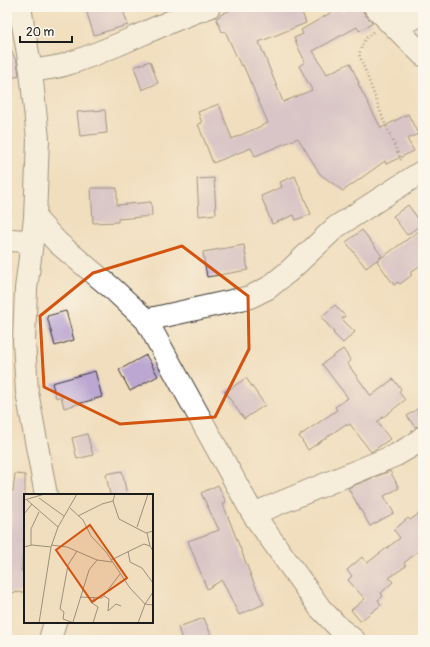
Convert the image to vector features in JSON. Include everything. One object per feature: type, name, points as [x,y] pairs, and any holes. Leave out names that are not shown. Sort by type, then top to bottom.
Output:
[{"type":"street","points":[[20,7],[31,70],[38,139],[35,218],[26,289],[24,341],[27,392],[46,494]]},
{"type":"street","points":[[31,70],[63,65],[101,53],[162,25],[209,7]]},
{"type":"street","points":[[381,14],[412,19],[423,13]]},
{"type":"street","points":[[381,14],[423,55]]},
{"type":"street","points":[[146,320],[250,297],[268,288],[288,272],[336,227],[416,175]]},
{"type":"street","points":[[35,218],[58,243],[114,290],[146,320],[253,514],[320,608],[339,628],[354,640]]},
{"type":"street","points":[[7,240],[31,241]]},
{"type":"street","points":[[253,514],[396,455],[415,444],[423,437]]},
{"type":"street","points":[[50,640],[55,623]]},
{"type":"path","points":[[381,14],[365,39],[359,54],[384,121],[416,175]]},
{"type":"highlighted area","points":[[182,246],[248,296],[249,349],[215,417],[120,424],[44,387],[40,316],[93,273]]},
{"type":"building","points":[[85,7],[122,7],[128,25],[94,35]]},
{"type":"building","points":[[237,7],[300,7],[306,23],[259,42],[283,102],[312,90],[299,66],[305,62],[294,38],[303,34],[301,30],[339,8],[342,12],[350,7],[363,7],[363,11],[366,16],[373,23],[359,31],[357,27],[313,51],[327,74],[350,63],[359,83],[358,84],[381,128],[408,114],[418,134],[407,139],[414,151],[386,164],[385,161],[343,191],[320,174],[298,138],[255,156],[251,148],[213,163],[198,124],[202,123],[198,112],[219,104],[232,139],[268,123],[243,65],[241,66],[225,31],[222,32],[216,18]]},
{"type":"building","points":[[7,43],[17,62],[19,75],[7,81]]},
{"type":"building","points":[[150,61],[158,83],[142,90],[134,67]]},
{"type":"building","points":[[105,110],[107,133],[80,136],[77,112]]},
{"type":"building","points":[[295,176],[311,214],[296,220],[294,215],[272,224],[261,196],[282,187],[280,182]]},
{"type":"building","points":[[214,178],[216,214],[199,216],[197,179]]},
{"type":"building","points":[[91,188],[117,188],[117,205],[151,202],[152,216],[118,219],[118,222],[93,223]]},
{"type":"building","points":[[408,205],[422,224],[407,235],[393,216]]},
{"type":"building","points":[[423,228],[423,263],[410,273],[412,275],[400,284],[398,282],[394,285],[377,261]]},
{"type":"building","points":[[362,230],[382,256],[366,268],[346,242]]},
{"type":"building","points":[[244,245],[248,270],[207,277],[203,252]]},
{"type":"building","points":[[335,305],[345,316],[342,319],[355,332],[343,343],[321,317]]},
{"type":"building","points":[[66,311],[74,340],[55,346],[47,316]]},
{"type":"building","points":[[343,349],[351,361],[347,363],[371,396],[393,379],[401,389],[399,392],[405,400],[377,422],[390,439],[371,452],[350,424],[347,426],[346,424],[308,450],[299,436],[337,410],[335,407],[348,398],[322,364]]},
{"type":"building","points":[[146,355],[158,376],[130,391],[119,370]]},
{"type":"building","points":[[95,371],[102,397],[64,408],[61,396],[56,398],[52,383]]},
{"type":"building","points":[[246,378],[265,405],[244,419],[225,392]]},
{"type":"building","points":[[423,405],[423,425],[415,427],[407,416]]},
{"type":"building","points":[[87,434],[93,455],[77,459],[72,438]]},
{"type":"building","points":[[122,471],[127,494],[110,494],[106,474]]},
{"type":"building","points":[[390,471],[399,488],[384,496],[394,513],[370,526],[348,488]]},
{"type":"building","points":[[15,474],[25,475],[24,540],[21,571],[24,571],[24,592],[7,593],[7,544],[9,544],[12,509],[7,509],[7,491],[13,491]]},
{"type":"building","points":[[218,485],[226,502],[223,504],[253,581],[264,604],[239,615],[222,580],[207,589],[188,541],[219,530],[201,493]]},
{"type":"building","points":[[423,511],[423,547],[404,563],[406,566],[389,578],[393,582],[381,593],[383,596],[378,600],[381,605],[360,621],[351,610],[365,599],[348,580],[352,576],[347,570],[362,557],[367,563],[400,538],[394,530],[408,518],[410,520]]},
{"type":"building","points":[[204,618],[211,635],[198,640],[182,640],[178,627]]}]
